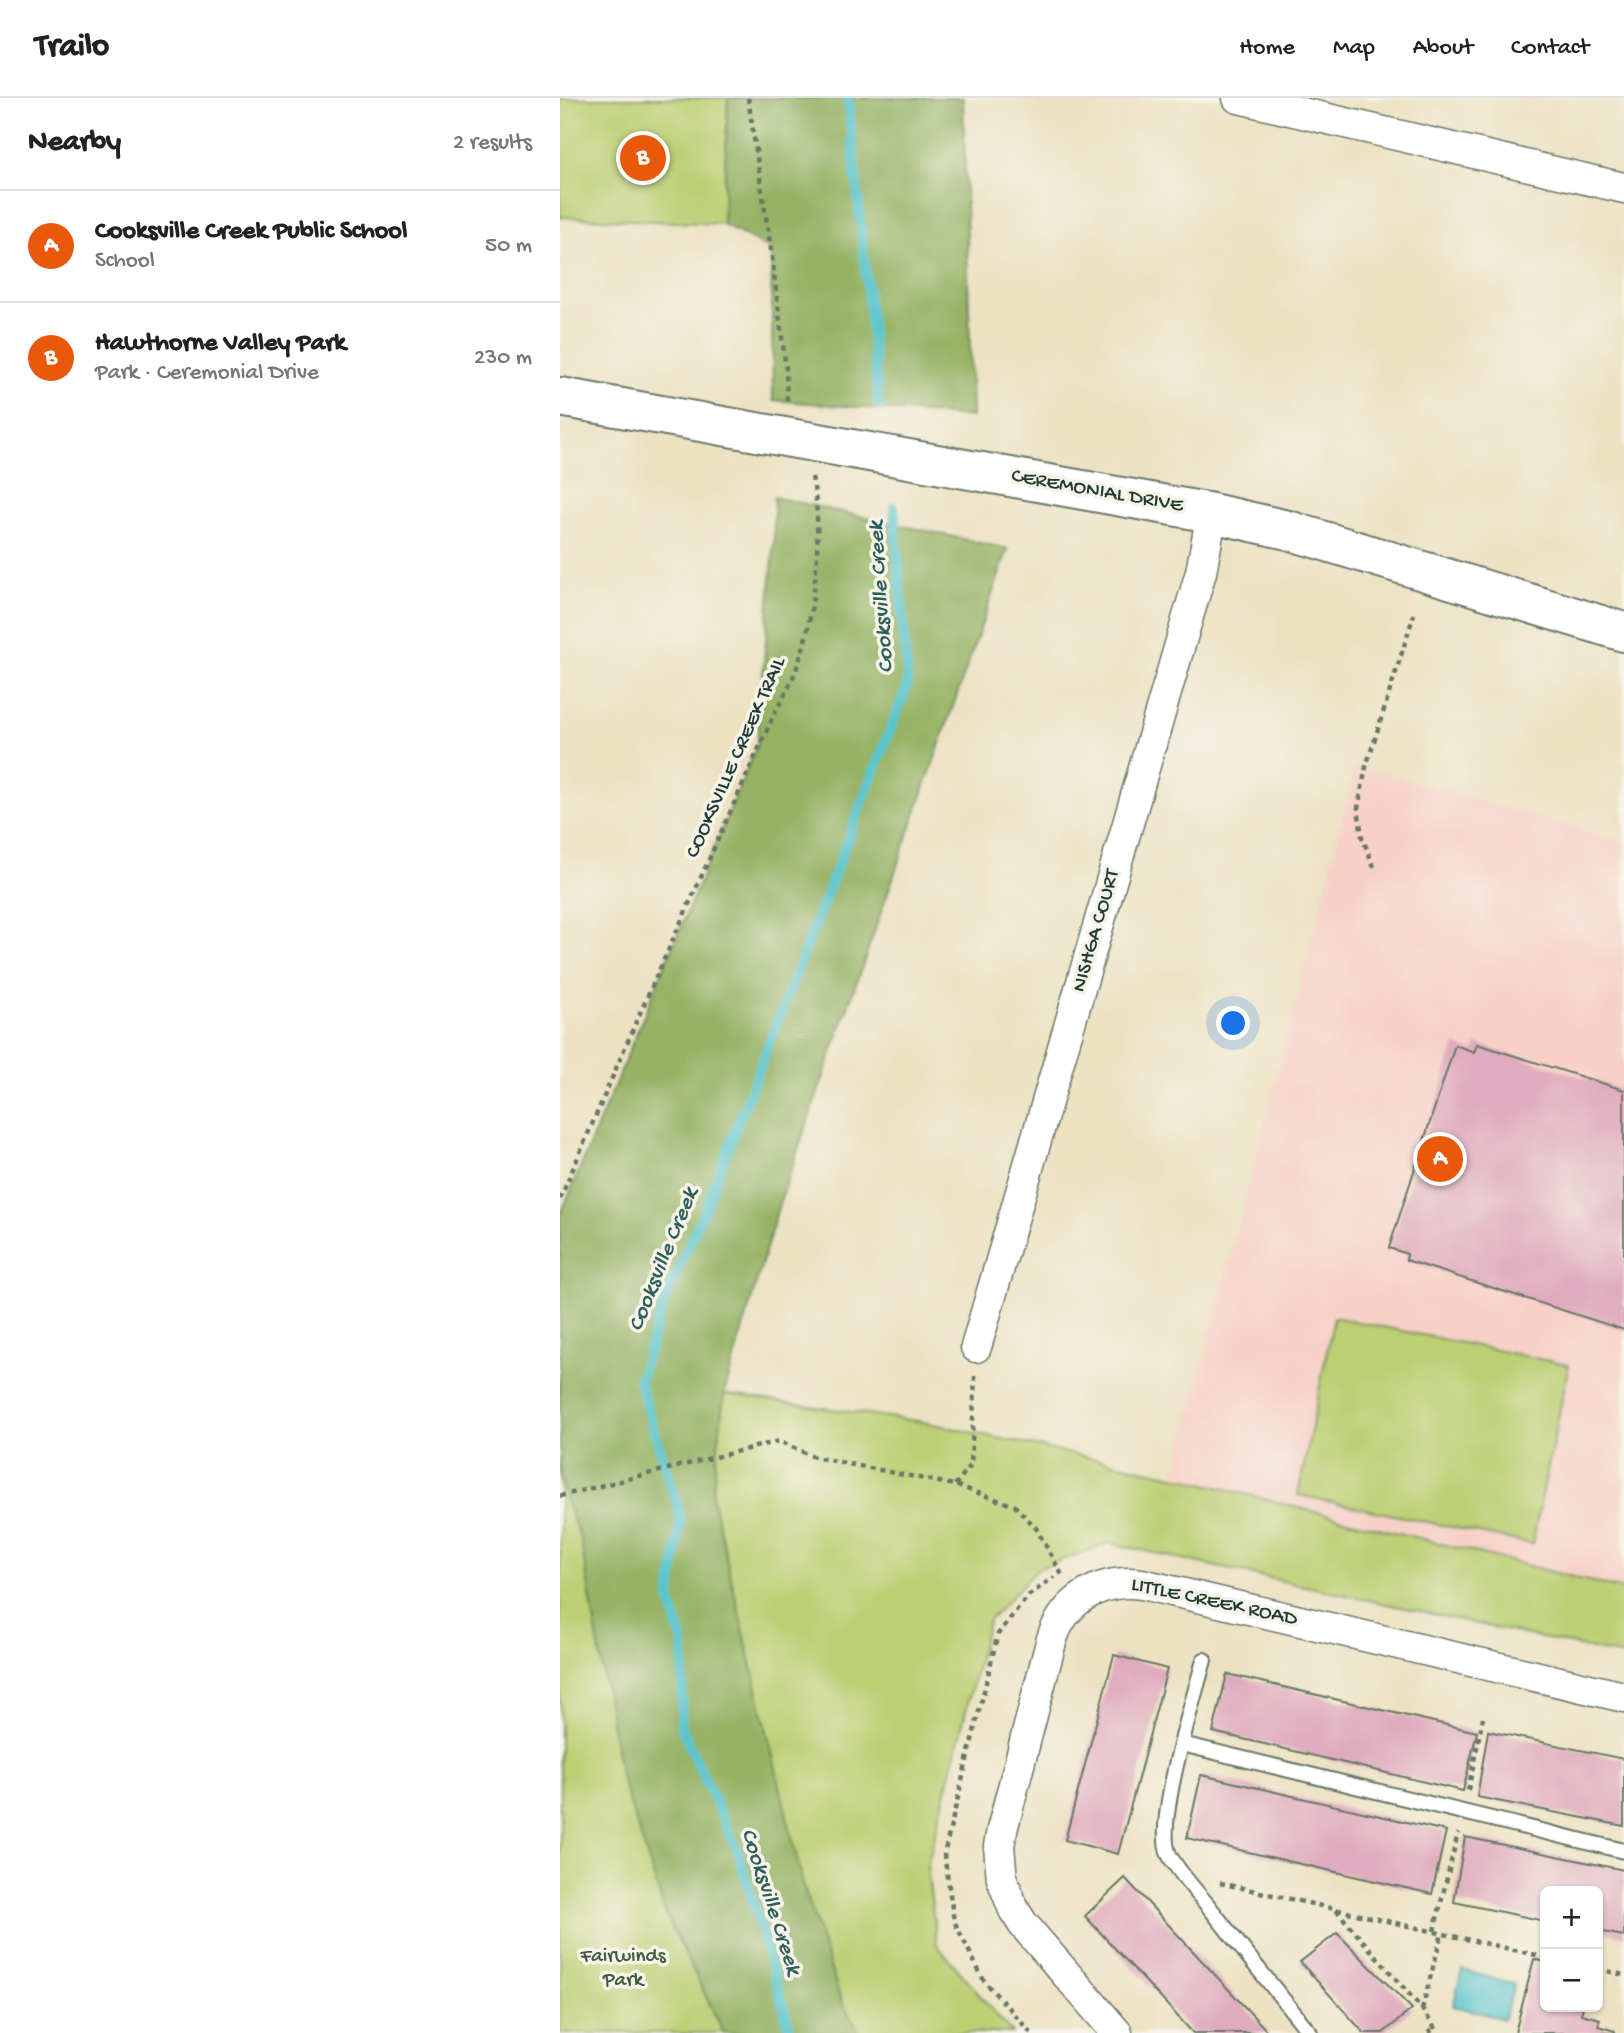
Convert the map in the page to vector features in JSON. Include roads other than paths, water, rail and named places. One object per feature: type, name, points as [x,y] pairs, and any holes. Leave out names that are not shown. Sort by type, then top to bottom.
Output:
[{"type":"street","points":[[1238,98],[1624,188]]},
{"type":"street","name":"CEREMONIAL DRIVE","points":[[560,397],[1212,513],[1301,534],[1624,632]]},
{"type":"street","name":"NISHGA COURT","points":[[976,1347],[1201,572],[1212,513]]},
{"type":"street","name":"LITTLE CREEK ROAD","points":[[1117,2033],[1023,1924],[1007,1895],[1000,1863],[1002,1830],[1051,1642],[1060,1619],[1083,1596],[1111,1584],[1142,1584],[1624,1697]]},
{"type":"lane","points":[[1204,1660],[1165,1825],[1168,1853],[1310,2033]]},
{"type":"lane","points":[[1182,1744],[1624,1851]]},
{"type":"water","points":[[1462,1970],[1514,1984],[1504,2019],[1453,2006]]},
{"type":"waterway","name":"Cooksville Creek","points":[[848,98],[879,406]]},
{"type":"waterway","name":"Cooksville Creek","points":[[791,2033],[738,1852],[681,1727],[684,1647],[670,1599],[681,1518],[639,1381],[664,1302],[706,1206],[908,684],[894,507]]},
{"type":"place","name":"Hawthorne Valley Park","points":[[643,158]]},
{"type":"place","name":"Cooksville Creek Public School","points":[[1440,1159]]},
{"type":"park label","name":"Fairwinds Park","points":[[623,1969]]}]
